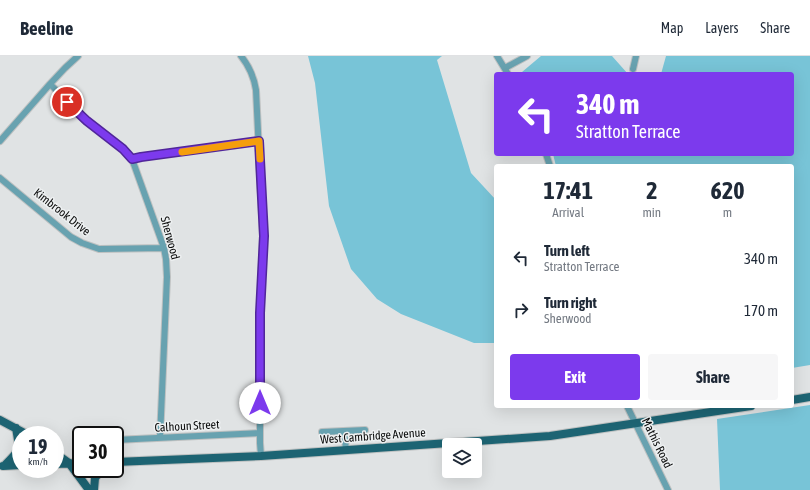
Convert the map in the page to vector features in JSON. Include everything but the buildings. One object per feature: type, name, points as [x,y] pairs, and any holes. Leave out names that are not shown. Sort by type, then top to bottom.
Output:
[{"type":"main road","points":[[794,400],[810,397]]},
{"type":"main road","name":"West Cambridge Avenue","points":[[124,462],[260,456],[550,436],[738,408]]},
{"type":"main road","points":[[0,420],[12,426]]},
{"type":"main road","points":[[3,466],[12,458]]},
{"type":"main road","points":[[64,460],[69,464],[89,490]]},
{"type":"main road","points":[[64,464],[72,464]]},
{"type":"main road","points":[[94,490],[95,478]]},
{"type":"street","points":[[0,141],[50,84],[78,56]]},
{"type":"street","points":[[241,56],[249,68],[255,85],[264,236],[260,313],[260,456]]},
{"type":"street","points":[[497,56],[507,72]]},
{"type":"street","points":[[505,68],[527,56]]},
{"type":"street","points":[[633,69],[636,56]]},
{"type":"street","name":"Sherwood","points":[[50,84],[87,121],[123,149],[132,159],[164,248],[167,277],[160,438]]},
{"type":"street","points":[[132,159],[259,141]]},
{"type":"street","name":"Kimbrook Drive","points":[[0,178],[71,237],[82,244],[93,248],[104,249],[164,248]]},
{"type":"street","name":"Mathis Road","points":[[628,408],[668,490]]},
{"type":"street","points":[[322,432],[365,430]]},
{"type":"street","points":[[344,431],[346,450]]},
{"type":"street","name":"Calhoun Street","points":[[124,440],[260,434]]},
{"type":"shaded area","points":[[308,56],[442,56],[437,60],[471,173],[494,198],[494,343],[474,343],[401,314],[377,299],[351,269],[329,206],[315,83]]},
{"type":"shaded area","points":[[541,56],[612,56],[626,72],[522,72]]},
{"type":"shaded area","points":[[666,56],[810,56],[810,365],[794,368],[794,164],[556,164],[554,156],[794,156],[794,72],[662,72]]},
{"type":"shaded area","points":[[810,405],[810,490],[720,490],[717,419]]},
{"type":"slow traffic","points":[[182,152],[259,141],[260,159]]},
{"type":"route","points":[[67,102],[77,113],[123,149],[132,159],[259,141],[264,236],[260,313],[260,403]]}]
